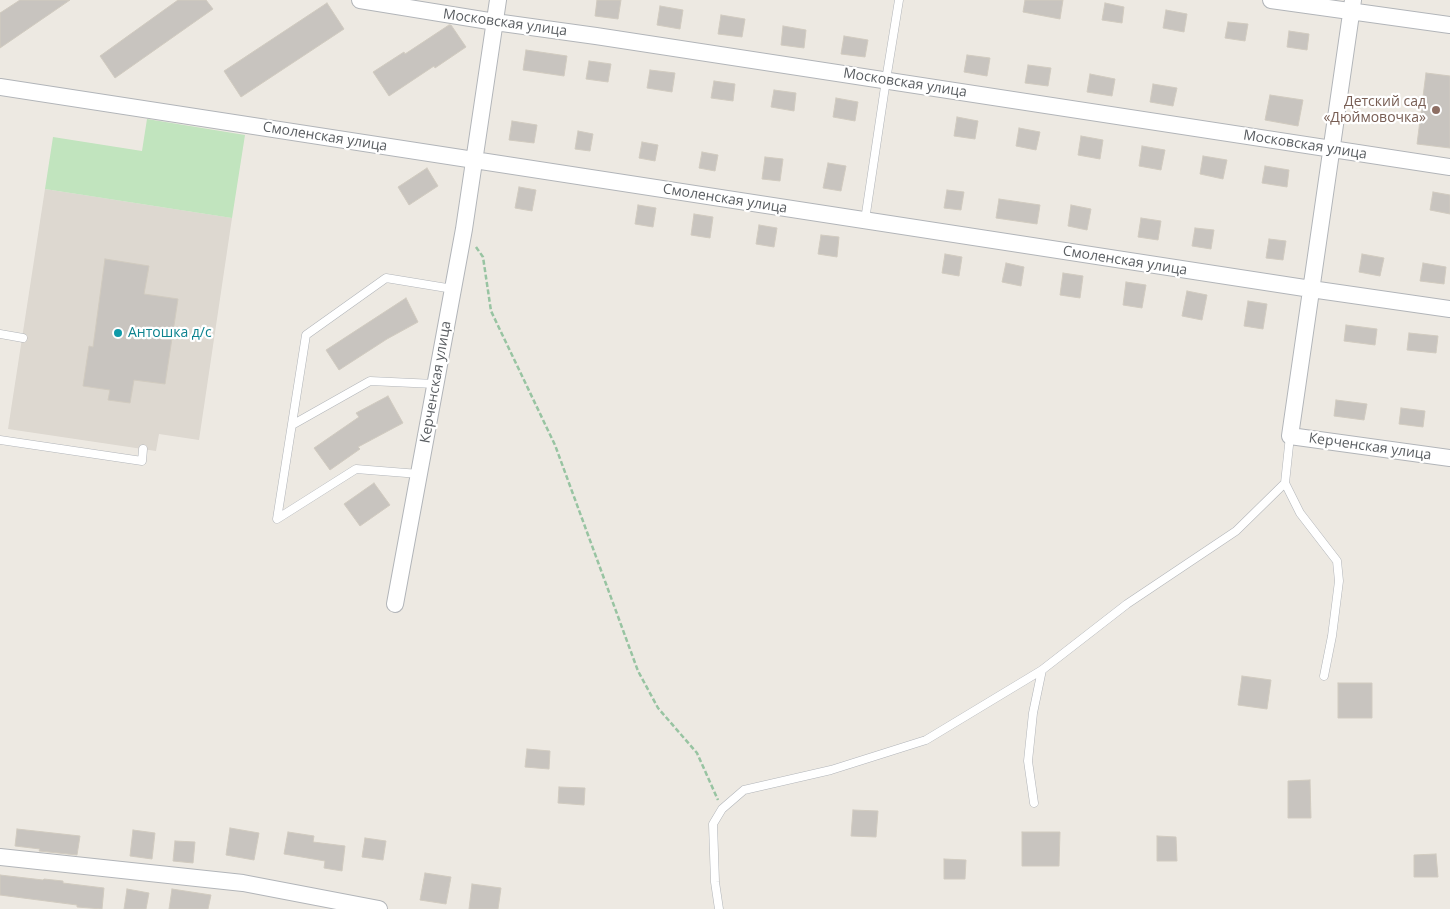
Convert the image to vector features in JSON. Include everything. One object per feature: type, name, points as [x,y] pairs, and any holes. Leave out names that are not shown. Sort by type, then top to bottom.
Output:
[{"type":"street","name":"Московская улица","points":[[360,0],[1450,167]]},
{"type":"street","name":"Керченская улица","points":[[395,604],[464,229],[498,0]]},
{"type":"street","points":[[1271,0],[1353,6],[1450,25]]},
{"type":"street","points":[[1290,436],[1353,6]]},
{"type":"street","name":"Смоленская улица","points":[[0,87],[1450,309]]},
{"type":"street","name":"Керченская улица","points":[[1290,436],[1450,458]]},
{"type":"street","points":[[0,857],[243,883],[379,909]]},
{"type":"lane","points":[[865,220],[899,0]]},
{"type":"lane","points":[[419,474],[356,469],[277,518],[306,335],[386,278],[453,289]]},
{"type":"lane","points":[[0,334],[23,338]]},
{"type":"lane","points":[[292,425],[370,381],[436,384]]},
{"type":"lane","points":[[1290,436],[1285,482],[1300,513],[1337,561],[1339,581],[1332,636],[1324,676]]},
{"type":"lane","points":[[0,440],[142,460],[143,449]]},
{"type":"lane","points":[[719,909],[715,882],[713,824],[722,809],[744,790],[831,770],[926,740],[1042,670],[1127,604],[1236,531],[1285,482]]},
{"type":"lane","points":[[1034,803],[1028,761],[1033,713],[1042,670]]},
{"type":"path","points":[[464,229],[483,257],[491,311],[555,445],[638,672],[658,708],[697,753],[722,809]]},
{"type":"shaded area","points":[[45,189],[232,218],[199,440],[159,434],[156,451],[8,429]]},
{"type":"green space","points":[[147,119],[245,135],[232,218],[45,189],[53,137],[142,151]]},
{"type":"building","points":[[20,0],[70,0],[0,48],[0,13]]},
{"type":"building","points":[[178,0],[206,0],[213,9],[115,78],[100,56]]},
{"type":"building","points":[[597,0],[621,0],[618,19],[595,16]]},
{"type":"building","points":[[1025,0],[1063,0],[1060,19],[1023,12]]},
{"type":"building","points":[[327,3],[344,29],[241,97],[224,71]]},
{"type":"building","points":[[1105,3],[1124,7],[1122,23],[1102,20]]},
{"type":"building","points":[[660,6],[683,10],[680,29],[657,25]]},
{"type":"building","points":[[1166,10],[1187,14],[1184,32],[1163,28]]},
{"type":"building","points":[[721,15],[745,19],[742,37],[718,34]]},
{"type":"building","points":[[1228,22],[1248,24],[1245,41],[1225,38]]},
{"type":"building","points":[[451,25],[466,47],[389,96],[373,72],[404,52],[405,54]]},
{"type":"building","points":[[783,26],[806,30],[804,48],[781,45]]},
{"type":"building","points":[[1289,31],[1309,34],[1307,50],[1287,47]]},
{"type":"building","points":[[844,36],[868,40],[865,57],[841,54]]},
{"type":"building","points":[[526,50],[567,56],[564,76],[523,70]]},
{"type":"building","points":[[967,55],[990,58],[987,76],[964,72]]},
{"type":"building","points":[[589,61],[611,64],[608,82],[586,79]]},
{"type":"building","points":[[1028,65],[1051,68],[1048,86],[1025,83]]},
{"type":"building","points":[[650,70],[675,73],[672,92],[647,88]]},
{"type":"building","name":"Детский сад «Дюймовочка»","points":[[1426,73],[1450,76],[1450,148],[1417,144]]},
{"type":"building","points":[[1090,74],[1115,79],[1112,96],[1087,92]]},
{"type":"building","points":[[714,81],[735,84],[733,101],[711,98]]},
{"type":"building","points":[[1153,84],[1177,88],[1173,106],[1150,102]]},
{"type":"building","points":[[774,90],[796,93],[794,111],[771,107]]},
{"type":"building","points":[[1270,95],[1303,100],[1298,126],[1265,120]]},
{"type":"building","points":[[836,98],[858,102],[855,121],[833,117]]},
{"type":"building","points":[[957,117],[978,121],[975,139],[954,136]]},
{"type":"building","points":[[512,121],[537,125],[534,143],[509,140]]},
{"type":"building","points":[[1019,128],[1040,132],[1036,150],[1016,146]]},
{"type":"building","points":[[578,131],[593,134],[590,151],[575,149]]},
{"type":"building","points":[[1081,136],[1103,140],[1100,159],[1078,155]]},
{"type":"building","points":[[642,142],[658,145],[655,161],[639,158]]},
{"type":"building","points":[[1142,146],[1165,150],[1161,170],[1139,166]]},
{"type":"building","points":[[702,152],[718,155],[715,171],[699,168]]},
{"type":"building","points":[[1203,156],[1227,160],[1223,179],[1200,174]]},
{"type":"building","points":[[765,157],[783,159],[780,181],[762,179]]},
{"type":"building","points":[[828,163],[846,166],[841,191],[823,188]]},
{"type":"building","points":[[1265,166],[1289,170],[1287,187],[1262,183]]},
{"type":"building","points":[[427,168],[438,186],[409,205],[398,187]]},
{"type":"building","points":[[519,187],[536,190],[532,211],[515,208]]},
{"type":"building","points":[[947,190],[964,192],[961,210],[944,208]]},
{"type":"building","points":[[1433,192],[1450,195],[1450,214],[1430,210]]},
{"type":"building","points":[[999,199],[1040,205],[1037,224],[996,218]]},
{"type":"building","points":[[638,205],[656,208],[653,227],[635,224]]},
{"type":"building","points":[[1071,205],[1091,209],[1087,230],[1068,226]]},
{"type":"building","points":[[694,214],[713,217],[710,238],[691,235]]},
{"type":"building","points":[[1141,218],[1161,221],[1158,240],[1138,237]]},
{"type":"building","points":[[759,225],[777,228],[774,247],[756,244]]},
{"type":"building","points":[[1195,228],[1214,230],[1211,249],[1192,246]]},
{"type":"building","points":[[821,235],[839,237],[837,257],[818,254]]},
{"type":"building","points":[[1269,239],[1286,241],[1283,260],[1266,258]]},
{"type":"building","points":[[945,254],[962,257],[959,276],[942,273]]},
{"type":"building","points":[[1362,254],[1384,258],[1380,276],[1359,272]]},
{"type":"building","name":"Антошка д/с","points":[[105,259],[149,266],[144,294],[178,299],[165,384],[134,380],[130,403],[108,400],[110,390],[83,386],[89,346],[93,347]]},
{"type":"building","points":[[1006,263],[1024,267],[1021,286],[1002,282]]},
{"type":"building","points":[[1423,263],[1446,267],[1444,284],[1420,281]]},
{"type":"building","points":[[1063,273],[1083,276],[1080,298],[1060,295]]},
{"type":"building","points":[[1126,282],[1146,285],[1142,308],[1123,305]]},
{"type":"building","points":[[1187,291],[1207,295],[1202,320],[1182,316]]},
{"type":"building","points":[[406,298],[418,322],[387,339],[339,370],[326,350]]},
{"type":"building","points":[[1248,301],[1267,304],[1263,329],[1244,326]]},
{"type":"building","points":[[1346,325],[1377,329],[1375,345],[1344,341]]},
{"type":"building","points":[[1409,333],[1438,336],[1436,353],[1407,350]]},
{"type":"building","points":[[388,396],[403,423],[358,447],[360,449],[330,470],[314,448],[359,417],[356,413]]},
{"type":"building","points":[[1336,400],[1367,404],[1364,420],[1334,416]]},
{"type":"building","points":[[1401,408],[1425,411],[1423,427],[1399,424]]},
{"type":"building","points":[[374,483],[390,505],[360,526],[344,504]]},
{"type":"building","points":[[1242,676],[1271,680],[1267,709],[1238,705]]},
{"type":"building","points":[[1338,683],[1372,683],[1372,718],[1338,718]]},
{"type":"building","points":[[527,749],[550,751],[549,769],[525,767]]},
{"type":"building","points":[[1310,780],[1311,818],[1288,818],[1288,781]]},
{"type":"building","points":[[559,787],[585,788],[584,805],[558,803]]},
{"type":"building","points":[[853,810],[878,811],[876,837],[851,836]]},
{"type":"building","points":[[230,828],[259,833],[254,860],[226,855]]},
{"type":"building","points":[[17,829],[80,836],[77,855],[39,851],[40,849],[15,846]]},
{"type":"building","points":[[133,830],[155,833],[152,859],[130,856]]},
{"type":"building","points":[[288,832],[314,836],[313,842],[345,846],[342,871],[324,868],[325,861],[284,854]]},
{"type":"building","points":[[1022,832],[1060,832],[1059,866],[1022,866]]},
{"type":"building","points":[[1157,836],[1176,837],[1177,861],[1157,861]]},
{"type":"building","points":[[365,838],[386,841],[383,860],[362,857]]},
{"type":"building","points":[[175,841],[195,842],[193,863],[173,861]]},
{"type":"building","points":[[1436,854],[1438,877],[1414,877],[1414,855]]},
{"type":"building","points":[[944,859],[966,860],[965,879],[944,879]]},
{"type":"building","points":[[425,873],[451,877],[446,904],[420,900]]},
{"type":"building","points":[[0,875],[63,881],[63,883],[104,888],[102,909],[0,895]]},
{"type":"building","points":[[472,884],[501,888],[498,909],[469,909]]},
{"type":"building","points":[[127,889],[149,893],[146,909],[124,909]]},
{"type":"building","points":[[172,889],[211,895],[208,909],[169,909]]},
{"type":"place","name":"Детский сад «Дюймовочка»","points":[[1436,110]]},
{"type":"place","name":"Антошка д/с","points":[[118,333]]}]
